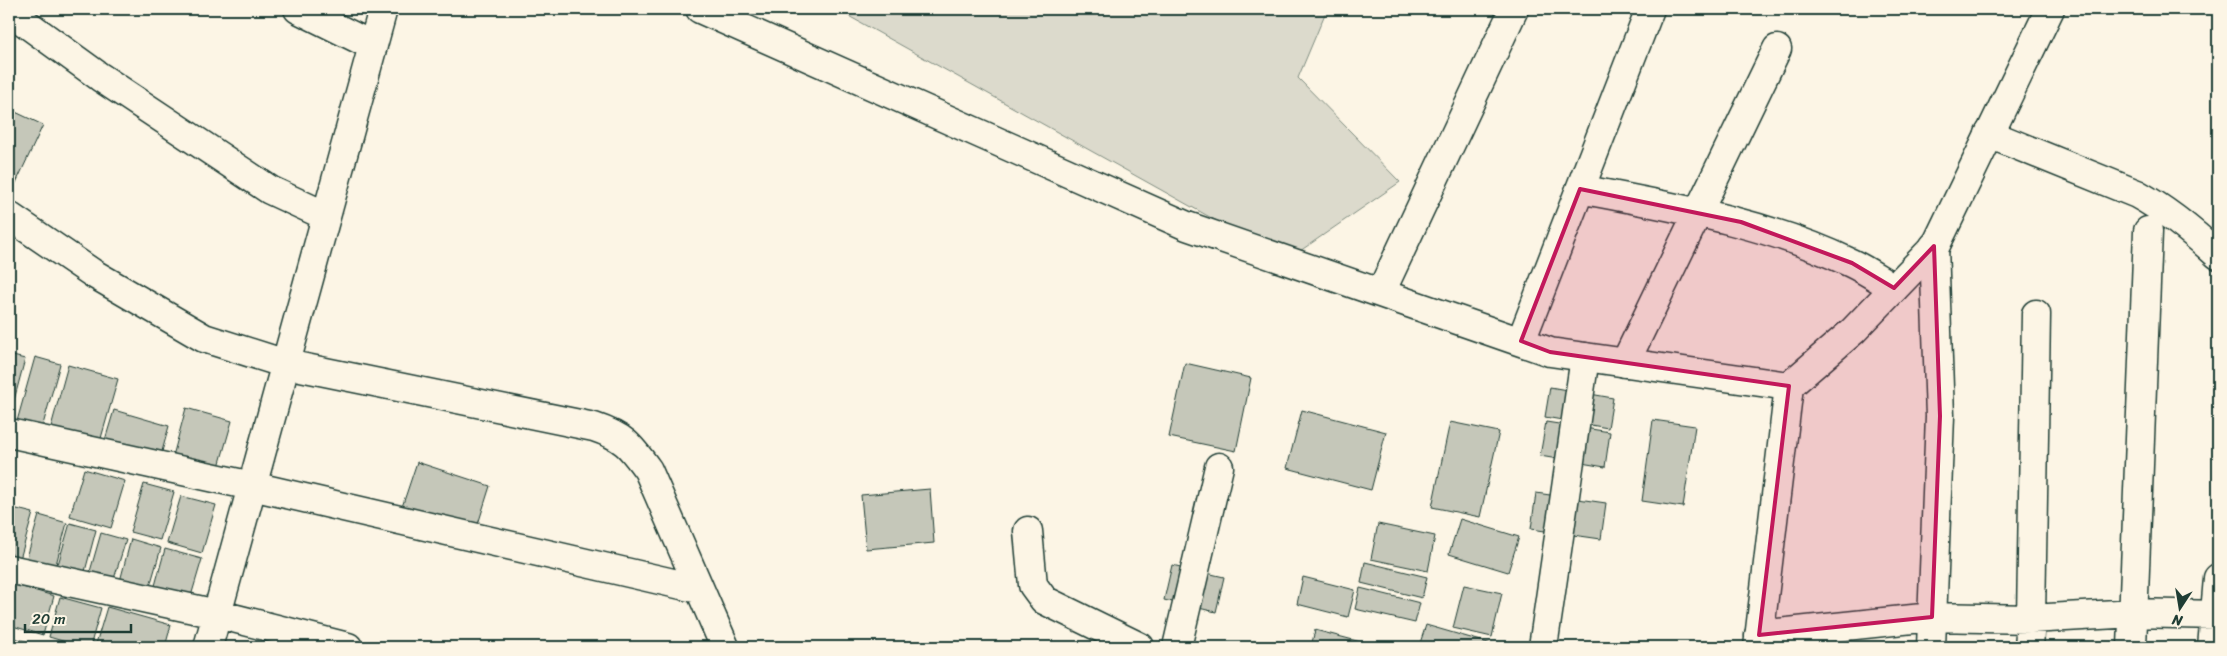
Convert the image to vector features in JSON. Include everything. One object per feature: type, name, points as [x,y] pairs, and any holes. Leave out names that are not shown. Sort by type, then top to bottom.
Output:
[{"type":"street","points":[[298,9],[373,46]]},
{"type":"street","points":[[208,647],[383,9]]},
{"type":"street","points":[[700,9],[1187,226],[1550,352],[1789,386]]},
{"type":"street","points":[[1381,292],[1514,9]]},
{"type":"street","points":[[1521,341],[1650,9]]},
{"type":"street","points":[[2050,9],[1934,246],[1853,331],[1789,386],[1758,641],[1932,617],[2031,619],[2134,613],[2216,615]]},
{"type":"street","points":[[9,11],[100,77],[270,190],[326,216]]},
{"type":"street","points":[[1625,363],[1777,49]]},
{"type":"street","points":[[1989,134],[2138,194],[2160,206],[2185,225],[2218,255]]},
{"type":"street","points":[[1580,189],[1741,222],[1802,242],[1852,263],[1894,288]]},
{"type":"street","points":[[9,216],[94,274],[204,338],[286,364],[594,427],[614,434],[631,446],[648,470],[725,647]]},
{"type":"street","points":[[2132,647],[2148,232]]},
{"type":"street","points":[[1931,647],[1940,416],[1934,246]]},
{"type":"street","points":[[2029,647],[2036,314]]},
{"type":"street","points":[[1543,647],[1585,357]]},
{"type":"street","points":[[9,433],[252,486],[700,589]]},
{"type":"street","points":[[1177,647],[1219,467]]},
{"type":"street","points":[[1028,531],[1033,585],[1036,592],[1044,600],[1140,647]]},
{"type":"street","points":[[9,569],[217,614],[348,647]]},
{"type":"street","points":[[2212,647],[2218,578]]},
{"type":"highlighted area","points":[[1580,189],[1741,222],[1852,263],[1894,288],[1934,246],[1940,416],[1932,617],[1759,635],[1789,386],[1550,352],[1521,341]]},
{"type":"shaded area","points":[[836,9],[1327,9],[1298,78],[1400,182],[1287,260]]},
{"type":"building","points":[[9,109],[43,125],[15,185],[9,182]]},
{"type":"building","points":[[9,355],[25,359],[9,419]]},
{"type":"building","points":[[35,357],[60,364],[37,446],[12,439]]},
{"type":"building","points":[[1185,363],[1251,378],[1236,451],[1169,437]]},
{"type":"building","points":[[68,365],[118,379],[95,459],[46,445]]},
{"type":"building","points":[[1550,387],[1613,398],[1608,428],[1545,417]]},
{"type":"building","points":[[186,408],[232,421],[214,484],[169,471]]},
{"type":"building","points":[[114,410],[169,426],[156,473],[100,457]]},
{"type":"building","points":[[1302,410],[1386,432],[1371,490],[1287,468]]},
{"type":"building","points":[[1653,420],[1695,426],[1683,507],[1642,501]]},
{"type":"building","points":[[1450,422],[1499,432],[1480,517],[1432,507]]},
{"type":"building","points":[[1546,422],[1610,432],[1605,467],[1540,456]]},
{"type":"building","points":[[417,462],[490,486],[474,537],[400,513]]},
{"type":"building","points":[[84,469],[125,481],[111,528],[70,516]]},
{"type":"building","points":[[144,484],[174,492],[160,540],[130,532]]},
{"type":"building","points":[[930,489],[934,543],[866,549],[861,495]]},
{"type":"building","points":[[1536,493],[1606,503],[1601,539],[1531,529]]},
{"type":"building","points":[[181,496],[216,505],[202,553],[167,543]]},
{"type":"building","points":[[9,507],[33,513],[20,559],[9,556]]},
{"type":"building","points":[[39,515],[67,523],[55,568],[26,561]]},
{"type":"building","points":[[1460,519],[1519,537],[1508,572],[1449,554]]},
{"type":"building","points":[[70,523],[96,530],[84,575],[57,568]]},
{"type":"building","points":[[1378,524],[1435,536],[1428,571],[1371,559]]},
{"type":"building","points":[[101,533],[126,540],[113,582],[89,575]]},
{"type":"building","points":[[131,539],[161,548],[148,593],[119,585]]},
{"type":"building","points":[[165,549],[202,559],[189,603],[153,593]]},
{"type":"building","points":[[1365,562],[1427,577],[1422,598],[1361,583]]},
{"type":"building","points":[[1172,565],[1224,577],[1216,612],[1164,600]]},
{"type":"building","points":[[1303,577],[1355,590],[1348,617],[1297,604]]},
{"type":"building","points":[[12,584],[54,596],[43,635],[9,625],[9,597]]},
{"type":"building","points":[[1464,585],[1502,593],[1492,637],[1453,628]]},
{"type":"building","points":[[1360,588],[1420,603],[1415,623],[1355,609]]},
{"type":"building","points":[[60,597],[101,608],[90,647],[83,647],[49,637]]},
{"type":"building","points":[[107,607],[171,625],[165,647],[95,647]]},
{"type":"building","points":[[1426,625],[1495,645],[1494,647],[1419,646]]},
{"type":"building","points":[[1315,630],[1380,647],[1311,647]]},
{"type":"building","points":[[14,638],[47,647],[12,647]]}]
